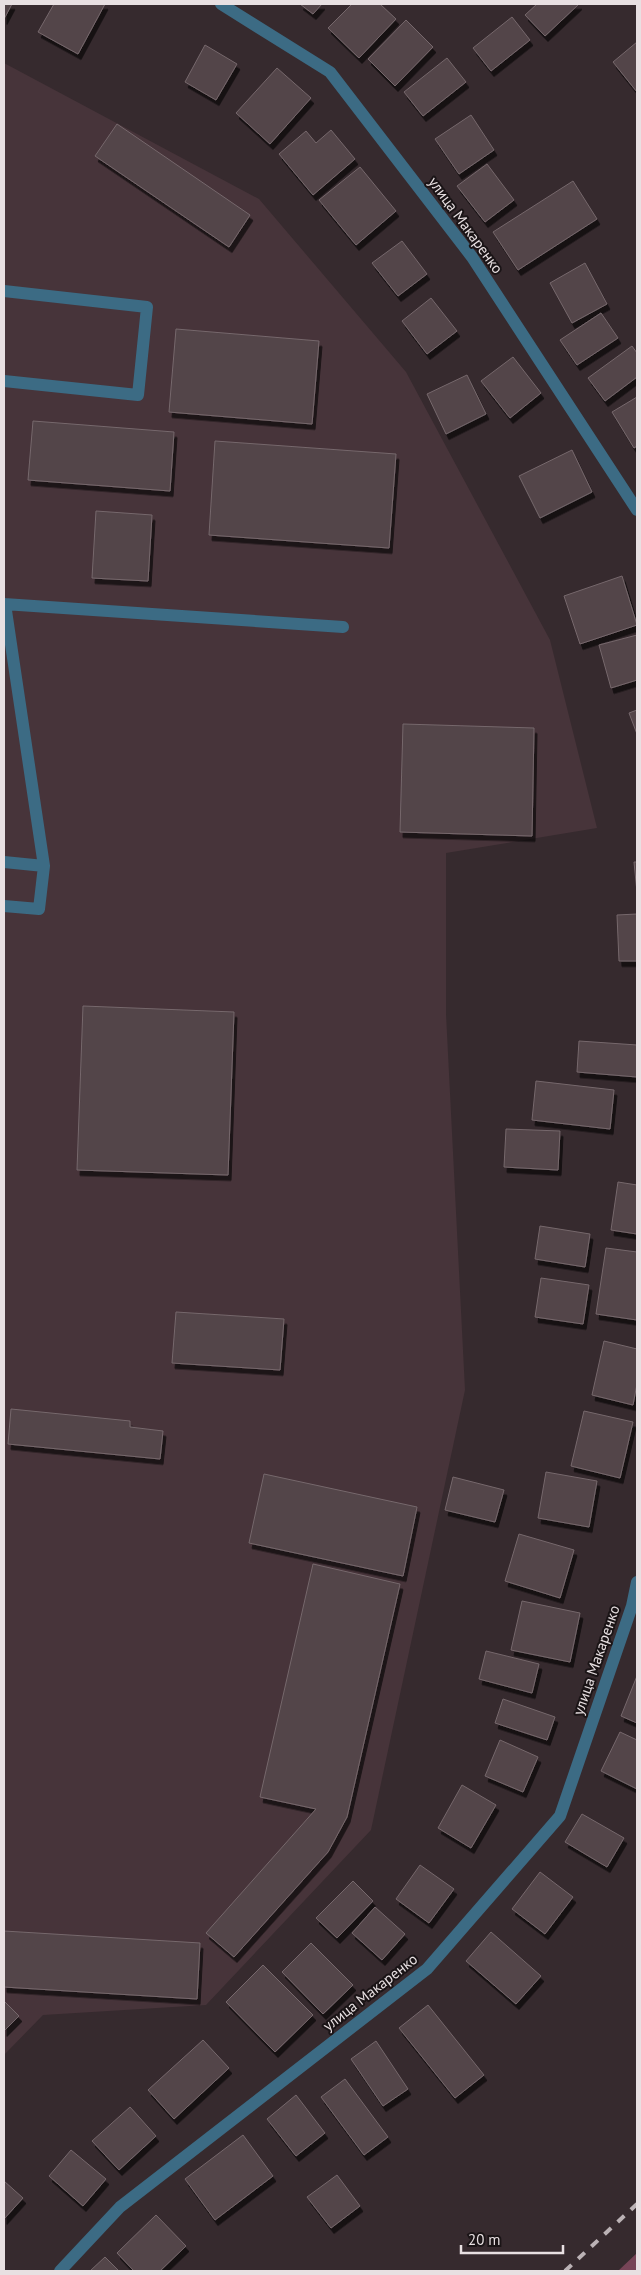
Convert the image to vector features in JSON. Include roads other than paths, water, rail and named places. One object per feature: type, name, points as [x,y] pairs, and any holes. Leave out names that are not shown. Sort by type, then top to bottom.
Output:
[{"type":"street","name":"улица Макаренко","points":[[221,4],[330,72],[472,257],[637,510]]},
{"type":"street","points":[[4,291],[147,307],[138,395],[4,381]]},
{"type":"street","points":[[4,906],[39,909],[44,866],[4,604],[343,627]]},
{"type":"street","points":[[4,862],[44,866]]},
{"type":"street","name":"улица Макаренко","points":[[60,2271],[120,2207],[427,1969],[560,1816],[632,1606],[637,1582]]},
{"type":"railway","points":[[565,2271],[637,2204]]}]
